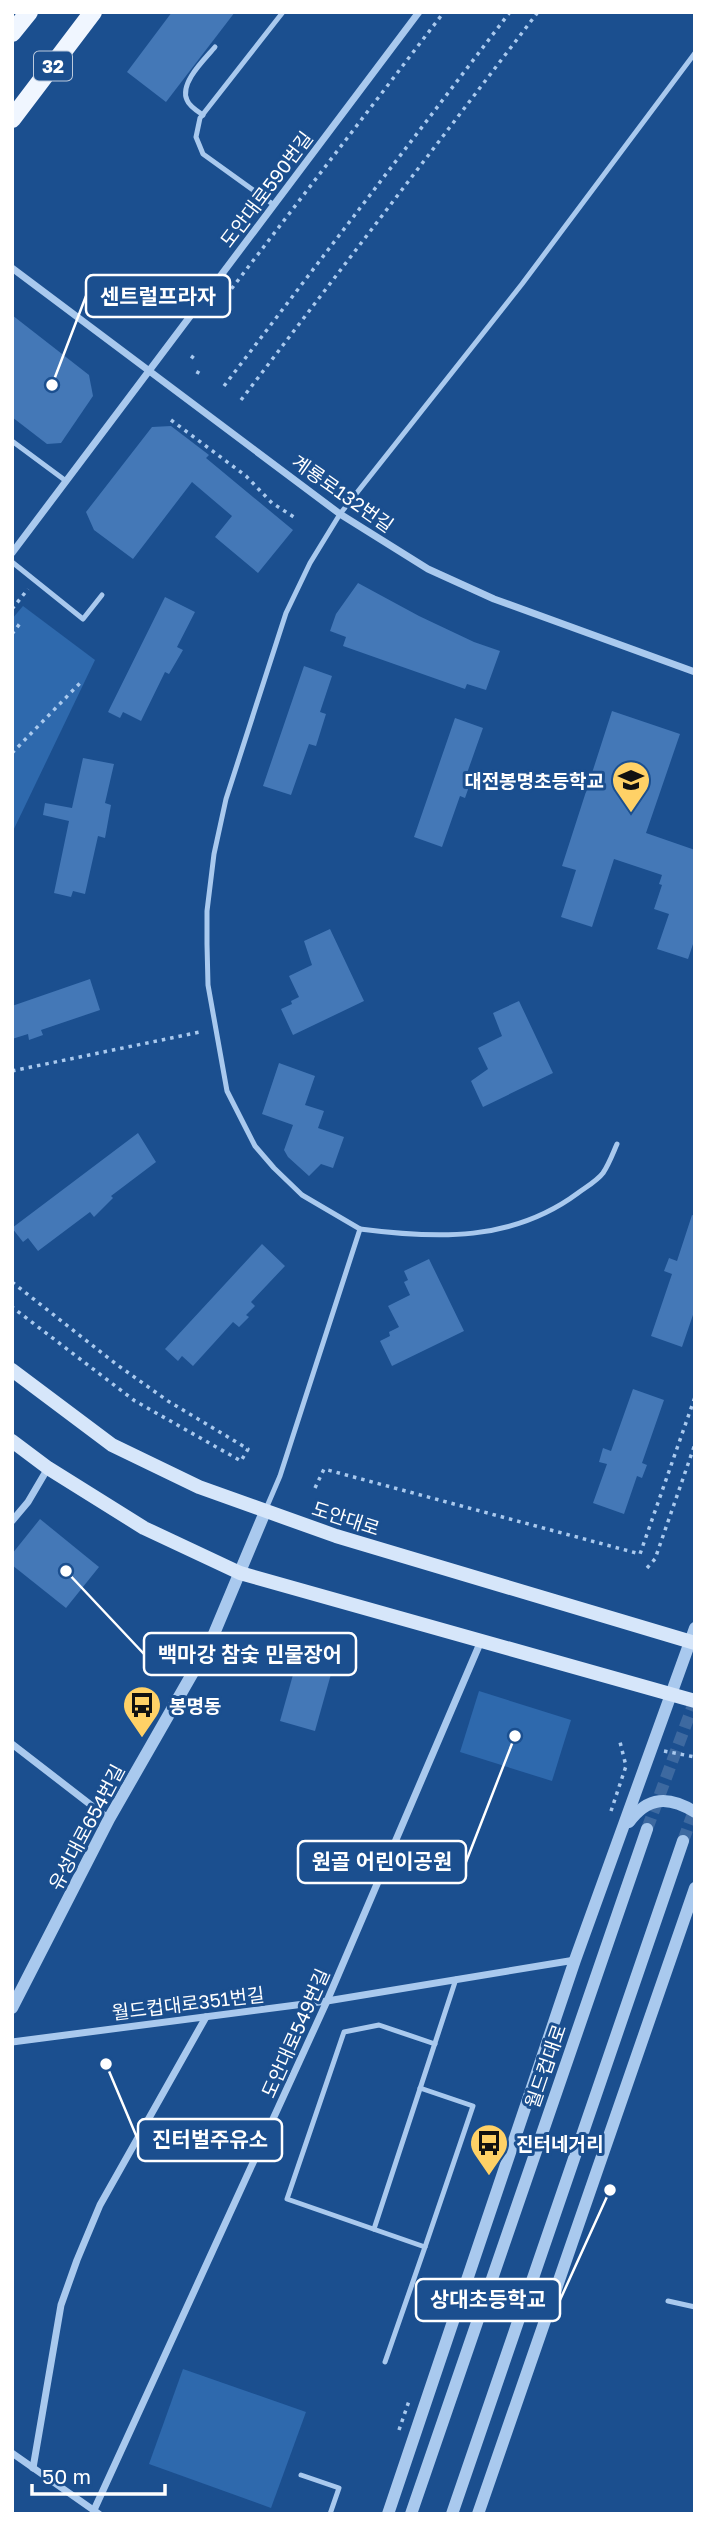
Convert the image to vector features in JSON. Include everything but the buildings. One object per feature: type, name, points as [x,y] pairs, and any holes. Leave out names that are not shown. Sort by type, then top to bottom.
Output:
[{"type":"main road","name":"32","points":[[12,33],[29,12]]},
{"type":"main road","name":"32","points":[[12,119],[93,12]]},
{"type":"main road","name":"도안대로","points":[[12,1370],[112,1445],[199,1487],[336,1536],[693,1637]]},
{"type":"main road","points":[[12,1441],[48,1468],[144,1528],[240,1573],[695,1701]]},
{"type":"street","name":"도안대로590번길","points":[[12,553],[419,12]]},
{"type":"street","name":"계룡로132번길","points":[[12,268],[340,513],[428,569],[494,599],[695,672]]},
{"type":"street","points":[[12,1521],[28,1502],[48,1468]]},
{"type":"street","name":"유성대로654번길","points":[[12,2008],[109,1819],[211,1641],[265,1512]]},
{"type":"street","points":[[388,2514],[575,1960],[625,1828],[670,1693],[693,1637]]},
{"type":"street","name":"도안대로549번길","points":[[96,2512],[327,2001],[482,1641]]},
{"type":"street","points":[[12,1744],[109,1819]]},
{"type":"street","points":[[625,1828],[639,1810],[655,1802],[672,1801],[695,1812]]},
{"type":"street","name":"월드컵대로","points":[[411,2514],[647,1829]]},
{"type":"street","points":[[452,2514],[683,1841]]},
{"type":"street","points":[[478,2514],[695,1888]]},
{"type":"street","name":"월드컵대로351번길","points":[[12,2042],[327,2001],[575,1960]]},
{"type":"street","points":[[33,2468],[61,2305],[77,2260],[100,2205],[206,2017]]},
{"type":"street","points":[[12,2453],[96,2512]]},
{"type":"lane","points":[[274,205],[203,154],[196,137],[203,115],[283,12]]},
{"type":"lane","points":[[203,115],[187,103],[184,92],[189,80],[215,47]]},
{"type":"lane","points":[[617,1144],[602,1175],[559,1207],[508,1227],[469,1236],[407,1235],[360,1229],[302,1195],[255,1146],[227,1091],[208,985],[207,911],[214,854],[226,799],[286,612],[310,564],[340,513],[522,284],[695,53]]},
{"type":"lane","points":[[12,441],[66,481]]},
{"type":"lane","points":[[12,562],[83,619],[102,595]]},
{"type":"lane","points":[[265,1512],[280,1476],[360,1229]]},
{"type":"lane","points":[[374,2229],[456,1979]]},
{"type":"lane","points":[[425,2247],[287,2199],[344,2032],[379,2025],[435,2043]]},
{"type":"lane","points":[[385,2362],[473,2106],[420,2088]]},
{"type":"lane","points":[[668,2301],[695,2307]]},
{"type":"lane","points":[[301,2475],[339,2488],[330,2514]]},
{"type":"path","points":[[216,309],[444,12]]},
{"type":"path","points":[[224,386],[510,12]]},
{"type":"path","points":[[241,400],[538,12]]},
{"type":"path","points":[[197,374],[201,367]]},
{"type":"path","points":[[171,420],[246,476],[272,503],[297,519]]},
{"type":"path","points":[[12,609],[29,587]]},
{"type":"path","points":[[12,634],[21,622]]},
{"type":"path","points":[[12,753],[83,680]]},
{"type":"path","points":[[12,1071],[200,1032]]},
{"type":"path","points":[[12,1282],[116,1364],[168,1401],[248,1449],[241,1461],[135,1401],[12,1307]]},
{"type":"path","points":[[315,1488],[324,1469],[640,1554],[695,1397]]},
{"type":"path","points":[[647,1567],[656,1559],[695,1444]]},
{"type":"path","points":[[659,1749],[695,1757]]},
{"type":"shaded area","points":[[23,606],[95,660],[12,833],[12,619]]},
{"type":"shaded area","points":[[479,1691],[571,1720],[552,1781],[460,1752]]},
{"type":"shaded area","points":[[183,2369],[306,2412],[271,2508],[149,2464]]},
{"type":"tunnel","points":[[647,1829],[695,1700]]},
{"type":"tunnel","points":[[683,1841],[695,1808]]},
{"type":"place","name":"센트럴프라자","points":[[52,385]]},
{"type":"place","name":"대전봉명초등학교","points":[[631,814]]},
{"type":"place","name":"백마강 참숯 민물장어","points":[[66,1571]]},
{"type":"place","name":"원골 어린이공원","points":[[515,1736]]},
{"type":"place","name":"봉명동","points":[[142,1739]]},
{"type":"place","name":"진터벌주유소","points":[[106,2064]]},
{"type":"place","name":"진터네거리","points":[[489,2177]]},
{"type":"place","name":"상대초등학교","points":[[610,2190]]}]
